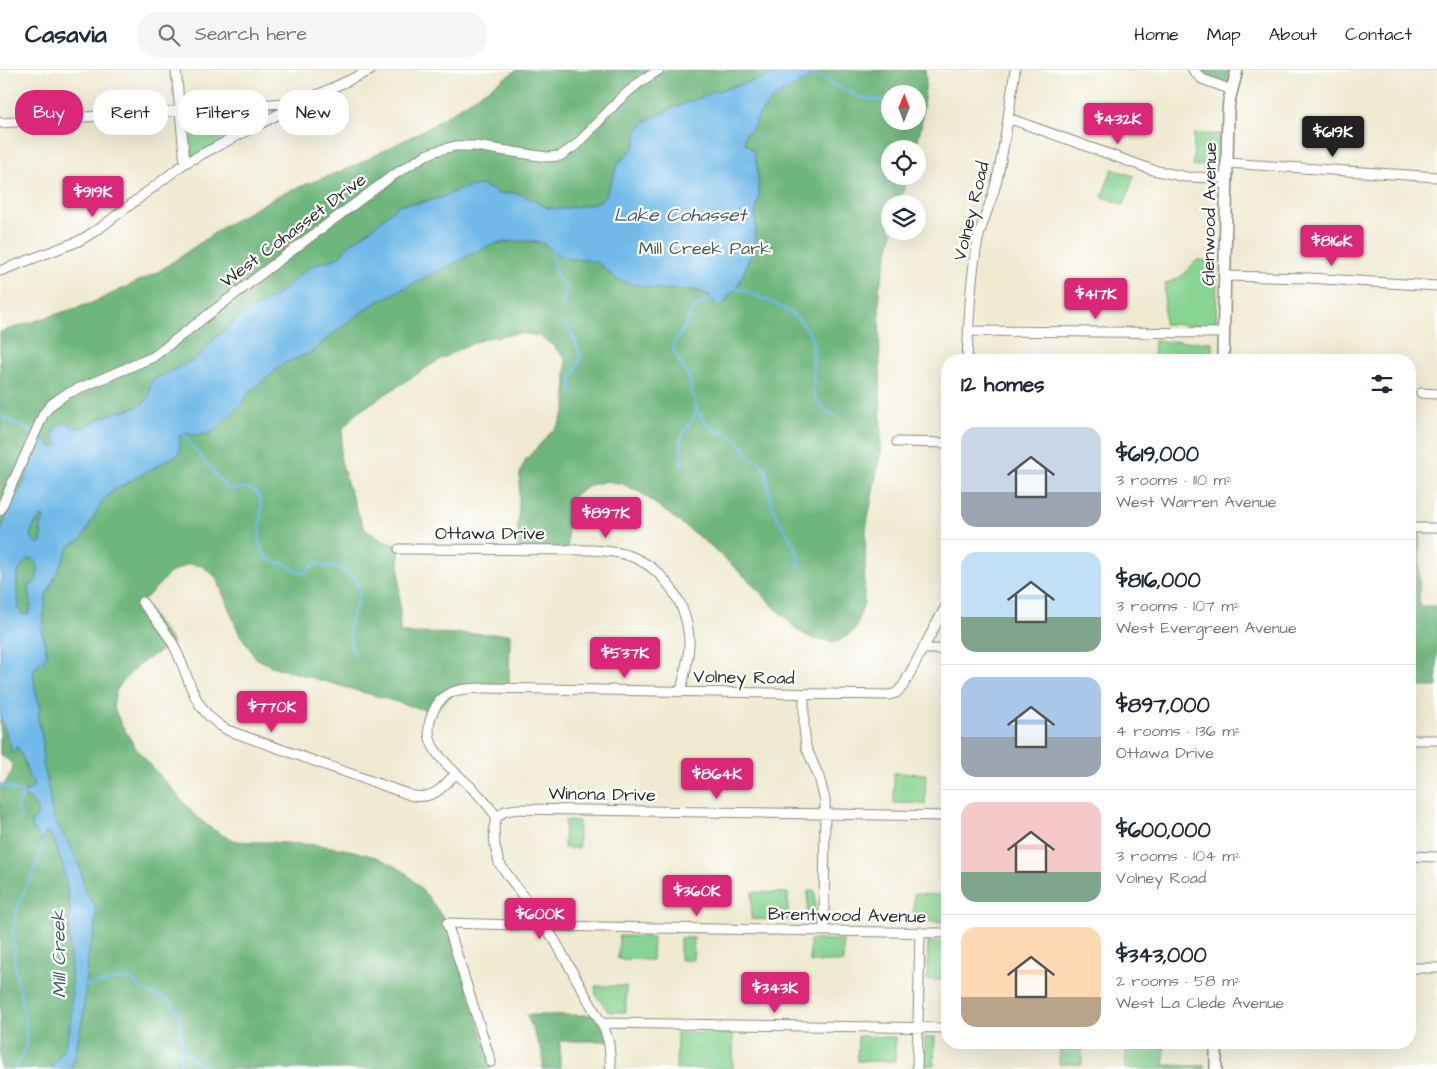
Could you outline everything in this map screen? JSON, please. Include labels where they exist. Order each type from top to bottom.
[{"type":"main road","name":"Glenwood Avenue","points":[[1223,354],[1228,113],[1237,70]]},
{"type":"main road","points":[[1216,1049],[1216,1069]]},
{"type":"street","points":[[176,70],[178,90]]},
{"type":"street","points":[[328,90],[371,70]]},
{"type":"street","name":"West Cohasset Drive","points":[[0,510],[37,429],[48,409],[59,399],[153,357],[355,202],[392,176],[420,158],[447,147],[475,146],[541,157],[560,156],[576,145],[622,97],[640,82],[659,70]]},
{"type":"street","name":"Volney Road","points":[[967,354],[972,284],[979,232],[995,190],[1015,70]]},
{"type":"street","points":[[1192,70],[1202,79],[1232,90]]},
{"type":"street","points":[[0,123],[178,110]]},
{"type":"street","points":[[0,271],[90,235],[185,163],[278,115]]},
{"type":"street","points":[[1008,118],[1153,170],[1186,177],[1227,178]]},
{"type":"street","points":[[182,135],[185,163]]},
{"type":"street","points":[[1227,163],[1437,177]]},
{"type":"street","points":[[1226,276],[1308,278],[1437,286]]},
{"type":"street","points":[[969,331],[1223,333]]},
{"type":"street","points":[[1421,393],[1437,394]]},
{"type":"street","points":[[897,442],[941,443]]},
{"type":"street","points":[[1416,528],[1437,528]]},
{"type":"street","name":"Ottawa Drive","points":[[399,549],[592,550],[612,551],[638,559],[660,575],[670,587],[682,608],[689,641],[681,692]]},
{"type":"street","points":[[142,602],[172,643],[199,705],[209,717],[227,730],[413,796],[435,793],[442,789],[456,773]]},
{"type":"street","name":"Volney Road","points":[[497,817],[476,792],[438,755],[430,742],[428,727],[436,704],[443,697],[458,689],[881,695],[896,693],[904,686],[941,615]]},
{"type":"street","points":[[923,649],[941,649]]},
{"type":"street","points":[[804,694],[805,740],[824,792],[824,931]]},
{"type":"street","points":[[1416,740],[1437,740]]},
{"type":"street","name":"Winona Drive","points":[[497,817],[505,811],[518,809],[941,816]]},
{"type":"street","points":[[497,817],[494,827],[495,846],[499,863],[546,926],[602,1023],[610,1044],[611,1069]]},
{"type":"street","points":[[1416,856],[1437,857]]},
{"type":"street","name":"Brentwood Avenue","points":[[491,1062],[447,923],[941,933]]},
{"type":"street","points":[[917,1069],[920,932]]},
{"type":"street","points":[[1416,968],[1437,968]]},
{"type":"street","points":[[602,1023],[941,1028]]},
{"type":"green space","points":[[517,70],[776,70],[764,78],[712,92],[645,122],[636,139],[635,146],[618,164],[606,195],[600,201],[588,205],[560,209],[548,208],[525,196],[512,192],[499,194],[487,187],[419,203],[399,205],[370,230],[350,244],[340,256],[307,269],[280,293],[239,318],[212,341],[196,359],[155,379],[150,387],[151,393],[149,398],[139,406],[100,418],[84,427],[75,428],[59,425],[54,434],[57,446],[52,447],[47,442],[38,442],[25,480],[8,511],[0,533],[0,332],[92,303],[158,272],[226,225],[279,195],[354,166],[428,128]]},
{"type":"green space","name":"Mill Creek Park","points":[[816,70],[925,70],[925,85],[881,85],[881,130],[920,130],[918,140],[881,140],[881,185],[905,185],[902,195],[881,195],[881,240],[891,240],[879,290],[881,450],[866,529],[864,603],[855,630],[837,642],[813,639],[797,630],[745,577],[710,545],[641,493],[623,484],[607,481],[587,486],[574,495],[567,513],[568,550],[517,550],[520,473],[526,459],[559,424],[566,408],[566,360],[554,346],[539,336],[520,333],[486,338],[459,349],[356,414],[343,428],[340,457],[348,486],[365,530],[386,542],[399,546],[400,633],[510,634],[509,688],[458,689],[432,712],[271,666],[256,658],[239,633],[216,577],[202,566],[188,564],[170,573],[142,602],[173,643],[141,663],[123,681],[116,691],[113,706],[121,724],[137,750],[195,815],[212,829],[231,840],[318,845],[349,850],[379,858],[404,871],[426,894],[447,923],[491,1062],[491,1069],[70,1069],[83,1017],[87,965],[90,945],[94,935],[95,905],[85,892],[79,864],[52,813],[43,763],[43,743],[38,719],[40,705],[33,675],[36,666],[46,658],[47,651],[42,631],[46,596],[70,545],[83,537],[103,500],[113,491],[167,460],[180,448],[179,439],[182,433],[209,434],[241,405],[250,391],[278,368],[287,362],[310,353],[337,330],[377,302],[489,245],[509,242],[544,243],[557,255],[596,262],[609,274],[631,283],[666,290],[694,290],[707,294],[720,307],[739,283],[753,250],[756,230],[755,216],[759,195],[757,166],[751,148],[745,143],[745,134],[752,130],[759,115],[777,96],[807,80]]},
{"type":"green space","points":[[1193,70],[1237,70],[1232,90]]},
{"type":"green space","points":[[278,103],[278,115],[268,120],[268,104]]},
{"type":"green space","points":[[1194,134],[1219,134],[1218,160],[1193,167]]},
{"type":"green space","points":[[182,135],[239,135],[185,163]]},
{"type":"green space","points":[[1112,169],[1134,176],[1124,205],[1102,197]]},
{"type":"green space","points":[[1197,260],[1217,261],[1216,326],[1164,324],[1165,284],[1182,276]]},
{"type":"green space","points":[[1154,341],[1212,342],[1212,354],[1153,354]]},
{"type":"green space","points":[[41,516],[44,516],[41,527],[41,539],[38,544],[31,537],[31,533]]},
{"type":"green space","points":[[1416,528],[1420,528],[1419,606],[1437,606],[1437,687],[1416,687]]},
{"type":"green space","points":[[28,559],[36,561],[38,572],[35,583],[31,584],[32,600],[30,611],[28,614],[23,615],[19,608],[17,582],[19,572]]},
{"type":"green space","points":[[0,716],[11,745],[18,748],[29,777],[34,783],[32,788],[24,792],[23,796],[36,806],[37,814],[34,831],[39,836],[41,843],[45,832],[51,834],[61,860],[69,900],[72,986],[71,1021],[64,1047],[59,1057],[49,1069],[0,1069],[0,784],[4,785],[13,768],[10,762],[0,755]]},
{"type":"green space","points":[[894,773],[926,774],[925,804],[894,803]]},
{"type":"green space","points":[[565,821],[579,821],[579,848],[564,848]]},
{"type":"green space","points":[[808,891],[815,891],[815,920],[807,920]]},
{"type":"green space","points":[[752,892],[788,893],[788,920],[751,919]]},
{"type":"green space","points":[[914,894],[941,895],[941,922],[913,921]]},
{"type":"green space","points":[[619,936],[653,937],[652,960],[618,959]]},
{"type":"green space","points":[[680,938],[694,938],[693,960],[680,960]]},
{"type":"green space","points":[[810,940],[843,940],[843,962],[810,962]]},
{"type":"green space","points":[[928,942],[941,942],[941,980],[927,980]]},
{"type":"green space","points":[[595,986],[626,986],[626,1012],[609,1012],[596,995]]},
{"type":"green space","points":[[527,1015],[597,1015],[609,1041],[560,1041],[560,1069],[543,1069],[543,1055]]},
{"type":"green space","points":[[677,1033],[733,1034],[733,1069],[676,1069]]},
{"type":"green space","points":[[858,1036],[895,1037],[895,1061],[857,1061]]},
{"type":"green space","points":[[925,1037],[935,1037],[934,1065],[925,1065]]},
{"type":"green space","points":[[1060,1049],[1083,1049],[1082,1064],[1059,1064]]},
{"type":"green space","points":[[1126,1049],[1165,1049],[1164,1065],[1204,1066],[1204,1069],[1125,1069]]},
{"type":"water","name":"Lake Cohasset","points":[[776,70],[816,70],[807,80],[777,96],[768,104],[759,115],[752,130],[745,134],[745,143],[754,152],[757,166],[759,195],[755,216],[756,230],[753,250],[739,283],[722,306],[718,307],[709,295],[703,292],[655,289],[618,280],[599,264],[563,257],[539,242],[514,241],[490,245],[377,302],[337,330],[310,353],[287,362],[278,368],[250,391],[241,405],[214,431],[201,435],[182,434],[180,436],[180,451],[178,454],[113,491],[103,500],[83,537],[70,545],[46,596],[42,631],[47,654],[46,658],[36,666],[33,675],[40,705],[38,719],[43,743],[43,763],[52,813],[79,864],[85,892],[95,905],[96,914],[94,935],[90,945],[87,965],[83,1017],[74,1059],[70,1069],[49,1069],[59,1057],[64,1047],[71,1021],[72,986],[69,900],[61,860],[51,834],[45,832],[42,843],[32,828],[31,821],[36,818],[37,810],[34,804],[22,794],[32,788],[34,783],[29,778],[24,760],[18,748],[16,747],[13,753],[0,716],[0,533],[8,511],[25,480],[38,442],[40,440],[45,441],[52,447],[57,446],[53,437],[56,429],[61,424],[67,423],[75,428],[80,428],[142,404],[149,397],[151,382],[196,359],[212,341],[239,318],[280,293],[307,269],[340,256],[350,244],[370,230],[399,205],[421,203],[443,197],[463,188],[482,185],[499,194],[518,193],[548,208],[560,209],[588,205],[600,201],[606,195],[618,164],[635,146],[637,131],[645,122],[713,91],[764,78]],"holes":[[[41,516],[44,517],[40,530],[42,533],[41,542],[38,544],[31,533]],[[28,559],[36,561],[38,569],[36,581],[29,586],[30,610],[28,614],[23,615],[19,609],[17,581],[19,571]]]},
{"type":"waterway","points":[[814,73],[856,95],[881,100]]},
{"type":"waterway","points":[[553,252],[557,277],[566,288],[562,308]]},
{"type":"waterway","points":[[737,288],[786,310],[802,323],[808,331],[813,348],[813,386],[815,395],[818,402],[836,416]]},
{"type":"waterway","points":[[712,298],[701,303],[692,311],[683,330],[675,340],[673,350],[688,376],[696,408],[703,420],[714,430],[737,439],[748,456],[761,463],[766,470],[773,508],[797,554],[799,569]]},
{"type":"waterway","points":[[566,323],[580,353],[578,366],[571,382],[573,392]]},
{"type":"waterway","points":[[682,466],[681,441],[685,430],[694,417],[696,409]]},
{"type":"waterway","points":[[0,416],[27,429],[33,435]]},
{"type":"waterway","points":[[182,433],[227,489],[250,489],[259,496],[261,504],[260,544],[264,553],[271,560],[286,564],[301,573],[317,564],[324,567],[337,567],[346,572],[356,582],[360,592],[350,626],[351,642],[356,657]]},
{"type":"waterway","points":[[0,784],[22,793]]},
{"type":"waterway","points":[[21,821],[18,808],[19,801],[23,795]]},
{"type":"waterway","points":[[14,1069],[22,1058],[27,1031],[15,968],[13,942],[15,917],[21,898],[34,873],[42,843]]},
{"type":"waterway","points":[[110,981],[130,980],[145,992],[164,998],[172,1003],[178,1012],[181,1037],[185,1049],[198,1064],[211,1069]]},
{"type":"waterway","points":[[84,986],[107,982]]},
{"type":"waterway","points":[[177,1069],[182,1044]]},
{"type":"water label","name":"Mill Creek","points":[[58,954]]}]
